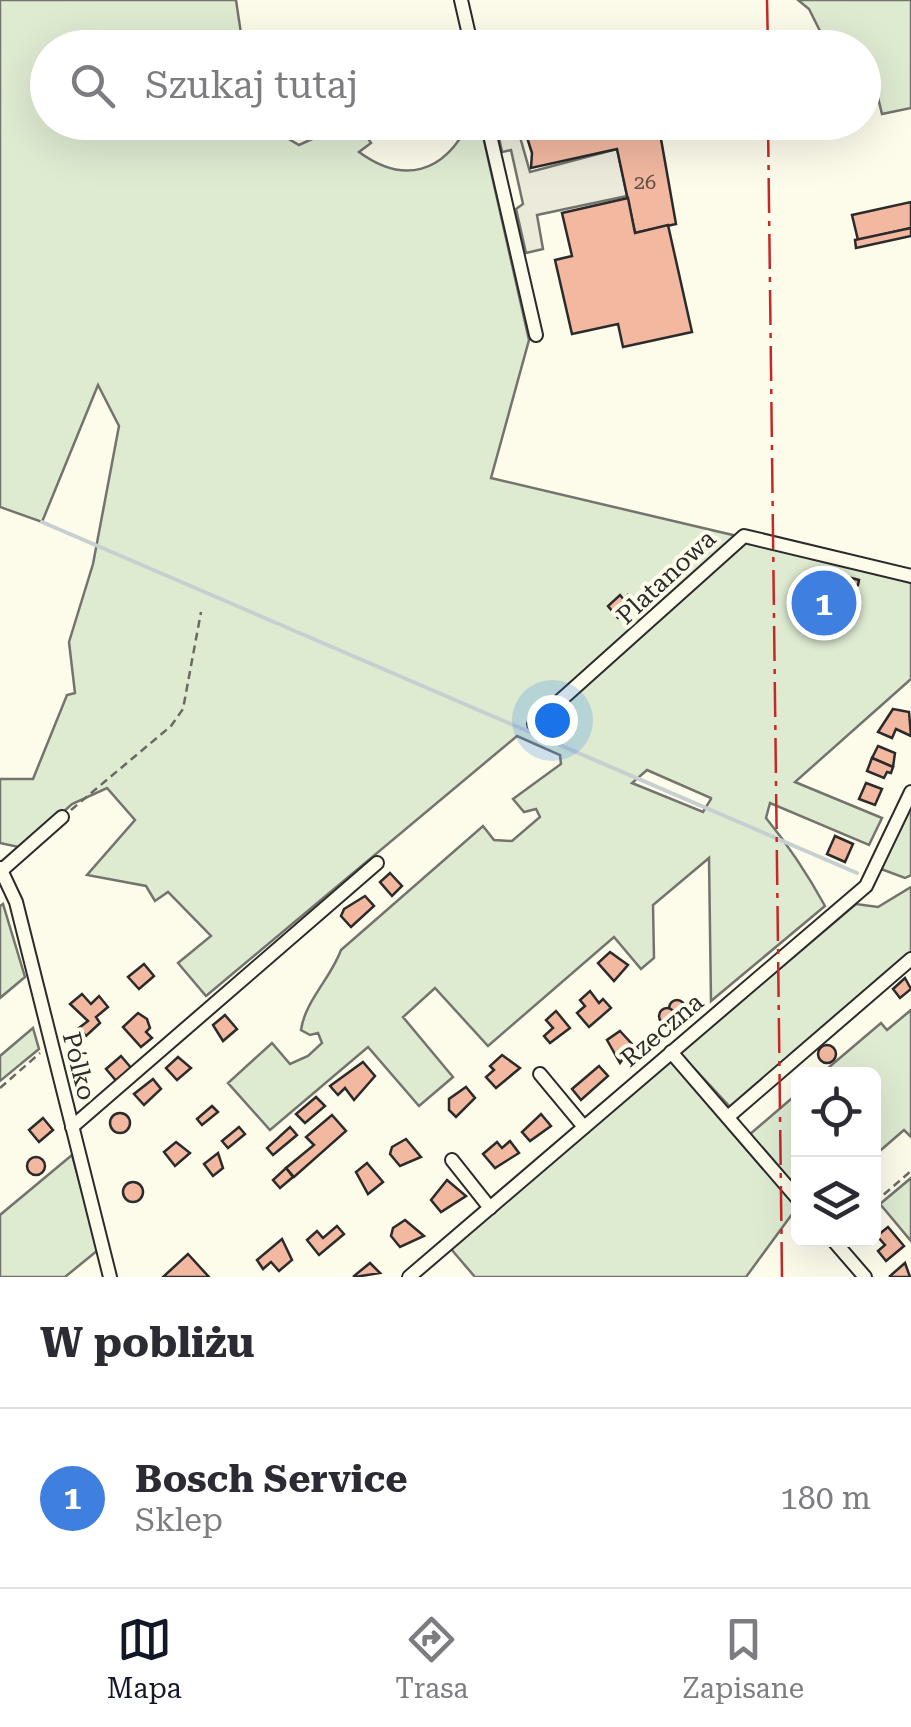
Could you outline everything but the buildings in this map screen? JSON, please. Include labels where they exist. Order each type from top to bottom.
[{"type":"street","points":[[461,0],[468,30]]},
{"type":"street","points":[[492,140],[536,335]]},
{"type":"street","name":"Platanowa","points":[[534,724],[744,536],[911,576]]},
{"type":"street","name":"Rzeczna","points":[[409,1277],[866,886],[911,792]]},
{"type":"street","points":[[1,869],[62,818]]},
{"type":"street","points":[[72,1127],[376,863]]},
{"type":"street","name":"Pólko","points":[[1,869],[16,902],[110,1277]]},
{"type":"street","points":[[729,1116],[911,959]]},
{"type":"street","points":[[671,1052],[791,1191]]},
{"type":"street","points":[[540,1074],[584,1126]]},
{"type":"street","points":[[452,1160],[490,1208]]},
{"type":"street","points":[[839,1247],[865,1277]]},
{"type":"path","points":[[62,818],[171,726],[183,710],[201,612]]},
{"type":"path","points":[[0,1088],[50,1044]]},
{"type":"path","points":[[881,1197],[911,1171]]},
{"type":"green space","points":[[0,0],[236,0],[240,30],[30,30],[30,140],[291,140],[299,145],[310,140],[369,140],[371,143],[359,152],[376,162],[407,171],[435,163],[459,140],[484,140],[529,340],[491,478],[911,577],[911,679],[795,782],[882,818],[869,845],[770,803],[766,818],[825,906],[711,1001],[709,858],[653,905],[654,958],[641,969],[614,937],[488,1046],[435,988],[403,1017],[453,1077],[419,1106],[368,1047],[270,1130],[228,1083],[272,1043],[290,1064],[308,1056],[322,1043],[318,1033],[310,1035],[301,1030],[303,1019],[341,950],[483,826],[494,840],[512,841],[540,817],[536,809],[524,812],[513,799],[561,764],[560,755],[517,736],[206,996],[178,963],[211,936],[168,892],[155,901],[146,886],[87,875],[135,820],[107,788],[72,804],[23,848],[0,843],[0,779],[33,779],[67,695],[75,693],[69,642],[93,564],[119,426],[98,385],[42,522],[0,507]],"holes":[[[647,770],[711,798],[703,812],[632,783]]]},
{"type":"green space","points":[[798,0],[911,0],[911,108],[882,114],[881,30],[820,30],[809,9]]},
{"type":"green space","points":[[911,808],[911,875],[905,878],[881,869]]},
{"type":"green space","points":[[911,887],[911,954],[732,1109],[680,1053],[856,904],[878,907]]},
{"type":"green space","points":[[3,904],[25,977],[0,998],[0,906]]},
{"type":"green space","points":[[911,1010],[911,1137],[904,1130],[881,1150],[881,1067],[829,1067],[881,1023],[887,1030]]},
{"type":"green space","points":[[33,1028],[39,1049],[0,1081],[0,1056]]},
{"type":"green space","points":[[673,1059],[791,1198],[791,1216],[746,1277],[475,1277],[451,1249]]},
{"type":"green space","points":[[791,1099],[791,1186],[749,1135]]},
{"type":"green space","points":[[72,1155],[98,1250],[65,1277],[0,1277],[0,1215]]},
{"type":"green space","points":[[911,1178],[911,1241],[881,1205]]},
{"type":"shaded area","points":[[500,140],[521,140],[530,172],[617,149],[627,196],[537,215],[543,249],[526,253],[516,209],[523,204],[511,150],[502,152]]},
{"type":"waterway","points":[[42,522],[857,873]]},
{"type":"power","points":[[767,0],[768,30]]},
{"type":"power","points":[[768,140],[782,1277]]},
{"type":"place","name":"Bosch Service","points":[[824,603]]}]
